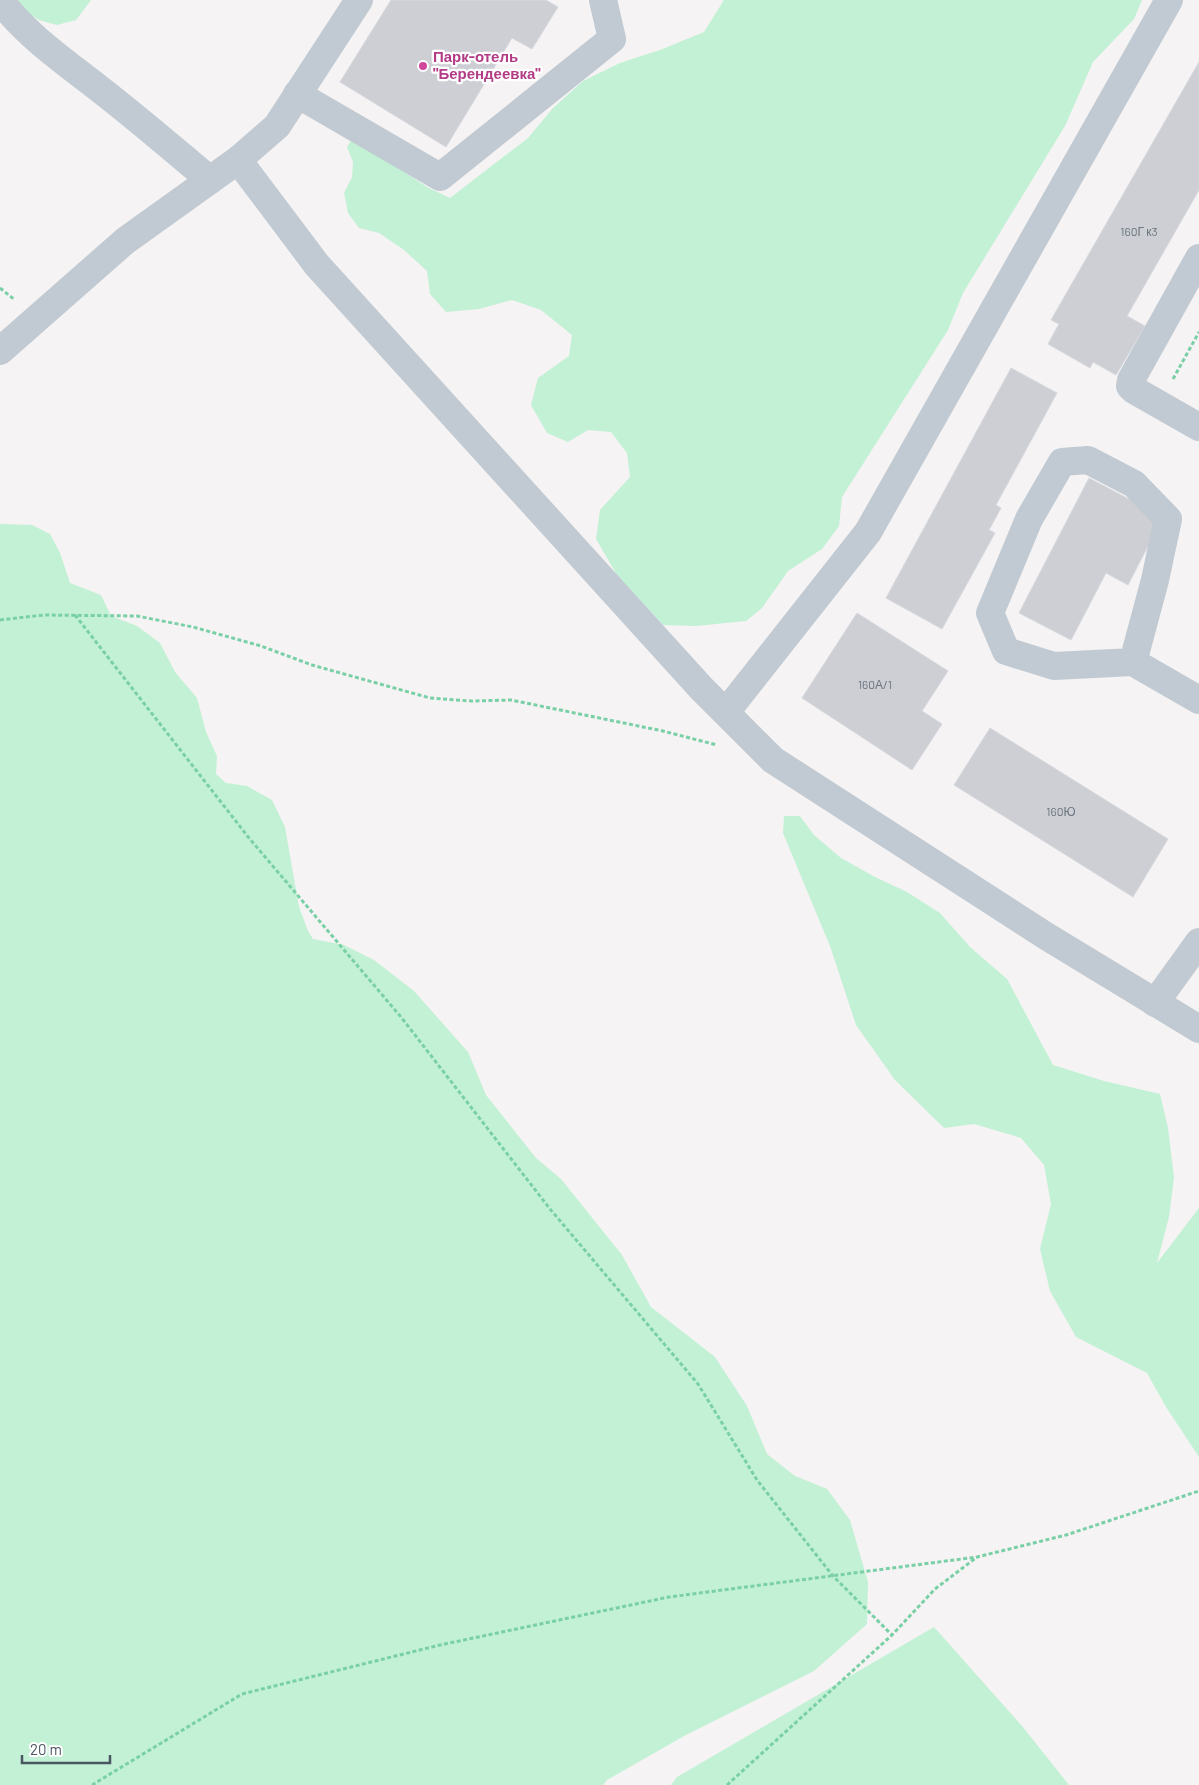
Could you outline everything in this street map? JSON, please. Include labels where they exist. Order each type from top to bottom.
[{"type":"street","points":[[0,0],[9,12],[54,54],[210,180]]},
{"type":"street","points":[[0,351],[125,241],[238,160],[277,126],[359,0]]},
{"type":"street","points":[[298,94],[440,177],[612,39],[603,0]]},
{"type":"street","points":[[726,712],[868,532],[1169,0]]},
{"type":"street","points":[[238,160],[317,265],[726,712],[773,760],[1046,936],[1199,1029]]},
{"type":"street","points":[[1199,258],[1130,380],[1130,386],[1134,390],[1199,427]]},
{"type":"street","points":[[1133,662],[1155,580],[1168,519],[1134,484],[1088,460],[1062,462],[1029,519],[990,614],[1006,651],[1054,666],[1133,662],[1199,700]]},
{"type":"street","points":[[1155,1002],[1199,942]]},
{"type":"path","points":[[1159,405],[1199,332]]},
{"type":"path","points":[[0,620],[44,614],[137,616],[193,627],[261,646],[312,665],[430,698],[471,701],[511,700],[663,731],[718,746]]},
{"type":"path","points":[[75,615],[249,838],[401,1017],[550,1209],[698,1384],[757,1480],[834,1576],[892,1635]]},
{"type":"path","points":[[92,1785],[242,1694],[440,1645],[670,1597],[977,1557],[1066,1535],[1199,1491]]},
{"type":"path","points":[[727,1785],[892,1635],[935,1589],[977,1557]]},
{"type":"green space","points":[[12,0],[91,0],[76,20],[57,25],[39,20],[13,3]]},
{"type":"green space","points":[[724,0],[1142,0],[1134,19],[1093,62],[1065,126],[963,293],[948,330],[842,497],[839,526],[822,549],[788,571],[762,608],[746,621],[696,626],[663,625],[617,575],[596,539],[600,510],[630,477],[627,453],[611,432],[588,430],[568,442],[547,433],[531,405],[538,378],[569,356],[572,335],[541,310],[512,300],[479,309],[446,312],[430,294],[427,271],[404,250],[379,233],[359,228],[348,213],[344,193],[352,177],[353,162],[347,147],[353,138],[427,187],[450,198],[528,138],[553,108],[583,81],[620,63],[660,50],[704,32]]},
{"type":"green space","points":[[0,524],[32,525],[50,534],[60,553],[70,583],[101,595],[111,616],[137,626],[160,643],[175,672],[197,698],[206,732],[217,756],[216,774],[226,783],[247,786],[272,800],[285,827],[299,907],[313,939],[344,945],[374,960],[414,991],[468,1052],[486,1095],[536,1158],[561,1179],[622,1255],[651,1307],[715,1357],[747,1406],[767,1454],[795,1476],[827,1489],[850,1520],[868,1582],[867,1624],[814,1671],[684,1736],[607,1780],[603,1785],[0,1785]]},
{"type":"green space","points":[[784,816],[800,816],[814,835],[841,858],[907,892],[940,913],[970,947],[1007,979],[1053,1065],[1104,1081],[1160,1094],[1168,1128],[1174,1178],[1169,1217],[1157,1263],[1199,1208],[1199,1457],[1166,1407],[1147,1373],[1076,1337],[1050,1291],[1040,1249],[1051,1204],[1044,1165],[1021,1138],[974,1124],[944,1128],[895,1080],[856,1025],[830,946],[783,833]]},
{"type":"green space","points":[[934,1627],[1022,1726],[1069,1785],[671,1785],[677,1777]]},
{"type":"building","name":"Парк-отель \"Берендеевка\"","points":[[391,0],[546,0],[558,7],[532,49],[512,38],[446,147],[340,82]]},
{"type":"building","points":[[1199,62],[1199,190],[1127,316],[1145,326],[1116,375],[1093,362],[1090,368],[1048,344],[1059,324],[1051,320]]},
{"type":"building","points":[[1011,368],[1057,393],[996,505],[1001,508],[989,530],[995,533],[942,629],[886,598]]},
{"type":"building","points":[[1089,478],[1163,517],[1128,585],[1106,573],[1071,640],[1019,613]]},
{"type":"building","points":[[857,613],[948,671],[922,711],[942,724],[912,770],[802,698]]},
{"type":"building","points":[[990,728],[1168,839],[1133,897],[954,785]]},
{"type":"place","name":"Парк-отель \"Берендеевка\"","points":[[423,66]]}]
